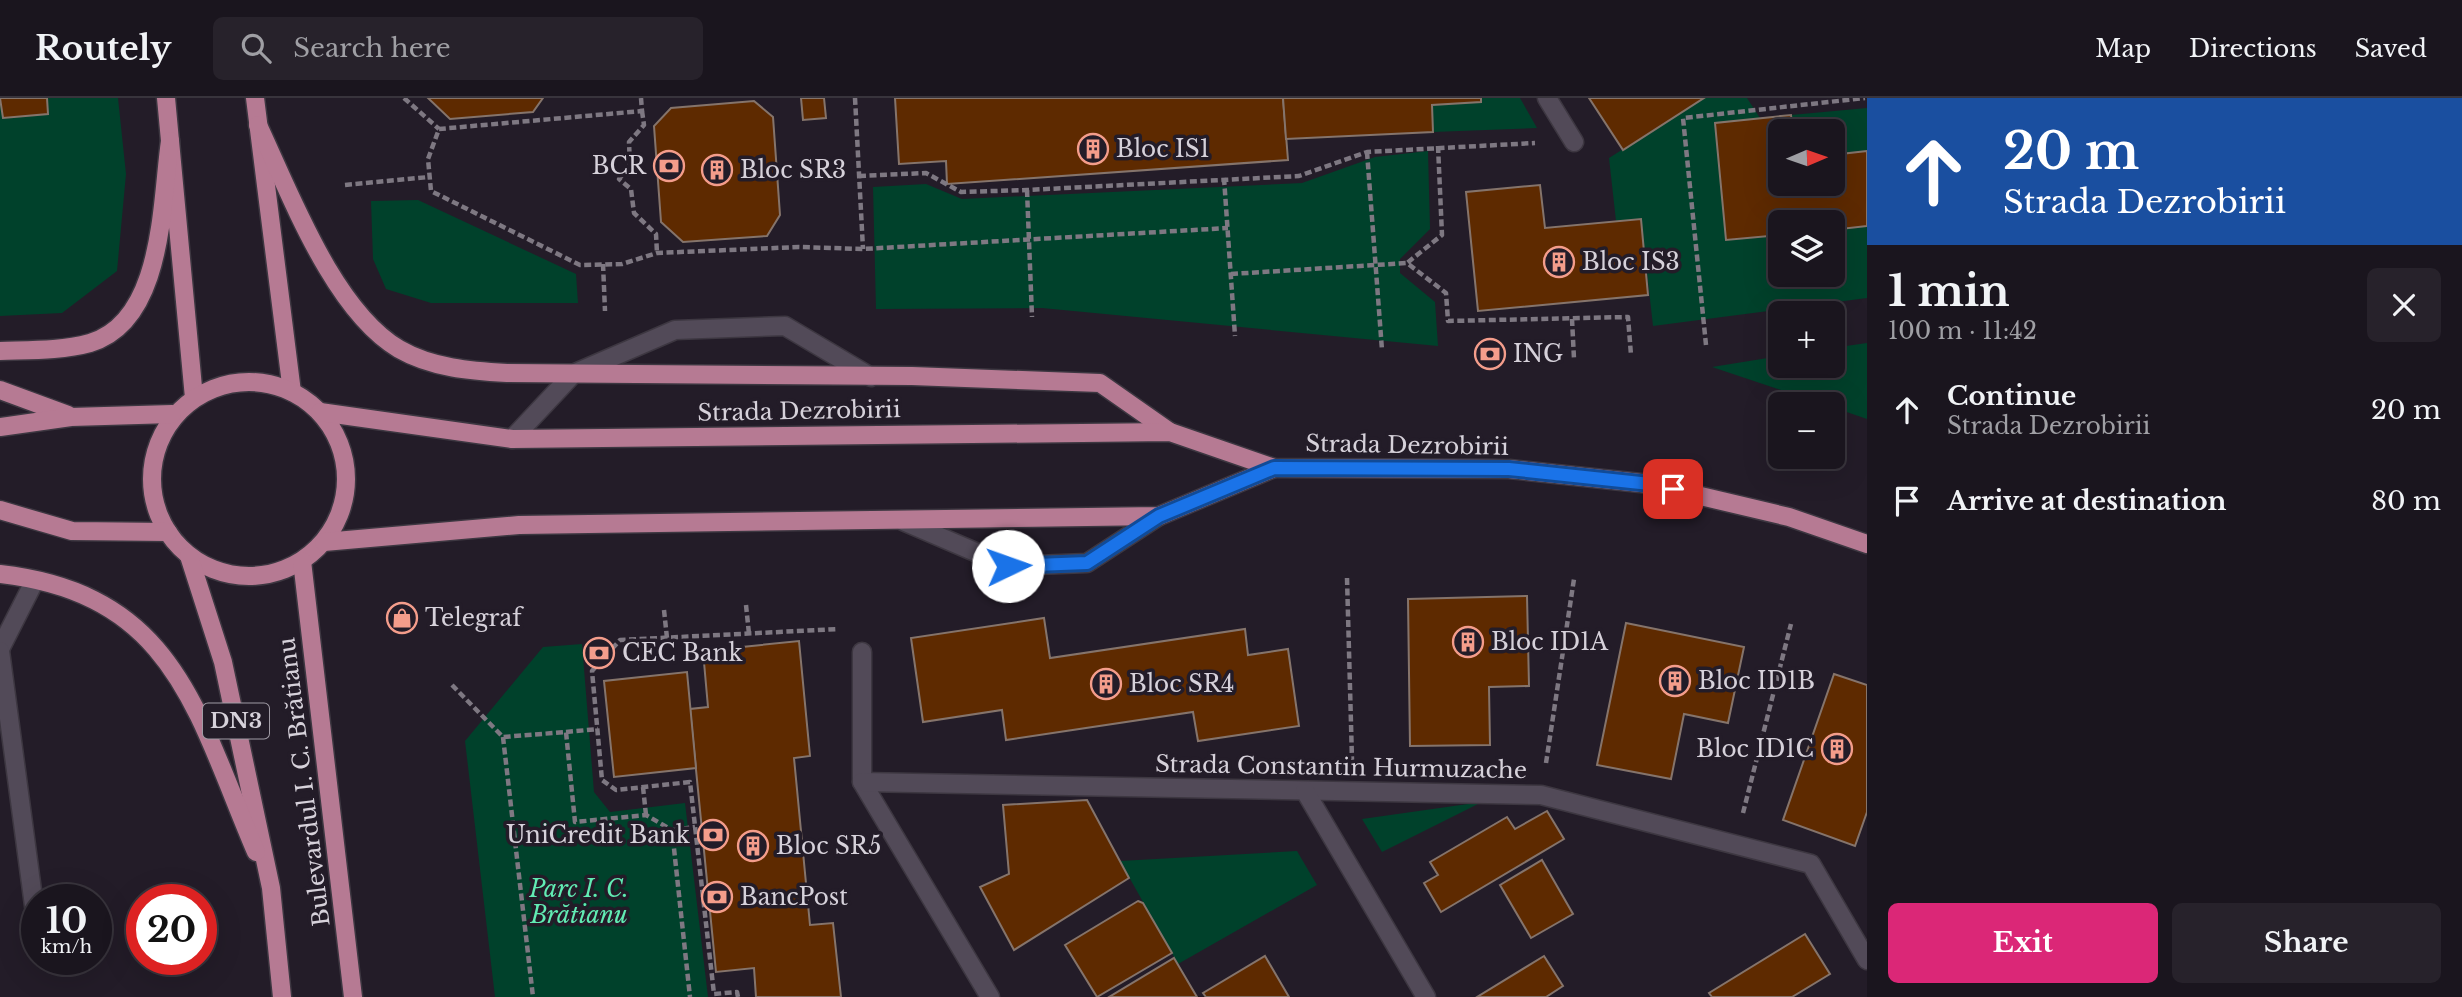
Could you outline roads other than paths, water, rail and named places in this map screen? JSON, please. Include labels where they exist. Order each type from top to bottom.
[{"type":"main road","points":[[166,98],[194,398]]},
{"type":"main road","points":[[255,98],[292,392]]},
{"type":"main road","points":[[258,125],[321,258],[351,302],[398,349],[431,362],[463,370],[573,374],[1100,383],[1170,432]]},
{"type":"main road","points":[[0,351],[68,348],[93,342],[127,319],[142,299],[151,275],[170,141]]},
{"type":"main road","name":"DN3","points":[[236,383],[263,383],[292,392],[320,412],[339,442],[346,477],[341,511],[324,542],[302,561],[275,573],[245,577],[216,570],[189,556],[168,532],[155,504],[152,474],[157,443],[172,414],[210,389],[236,383]]},
{"type":"main road","points":[[0,390],[71,416]]},
{"type":"main road","name":"Strada Dezrobirii","points":[[320,412],[512,439],[1170,432],[1274,468],[1509,469],[1650,484],[1789,517],[1867,544]]},
{"type":"main road","points":[[0,427],[71,416],[172,414]]},
{"type":"main road","name":"Strada Dezrobirii","points":[[324,542],[519,525],[1159,516],[1274,468]]},
{"type":"main road","points":[[0,510],[72,531],[168,532]]},
{"type":"main road","name":"Bulevardul I. C. Brătianu","points":[[189,556],[223,662],[271,888],[282,997]]},
{"type":"main road","name":"Bulevardul I. C. Brătianu","points":[[302,561],[353,997]]},
{"type":"main road","points":[[0,574],[35,580],[83,594],[112,608],[137,626],[161,652],[191,701],[271,888]]},
{"type":"street","points":[[1547,98],[1574,142]]},
{"type":"street","points":[[512,439],[573,374],[675,330],[785,326],[871,377]]},
{"type":"street","points":[[903,521],[1008,566],[1087,563],[1159,516]]},
{"type":"street","points":[[31,884],[0,650],[35,580]]},
{"type":"street","points":[[862,652],[862,782],[989,997]]},
{"type":"street","name":"Strada Constantin Hurmuzache","points":[[862,782],[1541,794],[1811,864],[1867,960]]},
{"type":"street","points":[[1305,791],[1426,997]]},
{"type":"place","name":"Bloc IS1","points":[[1093,149]]},
{"type":"place","name":"BCR","points":[[669,166]]},
{"type":"place","name":"Bloc SR3","points":[[717,170]]},
{"type":"place","name":"Bloc IS3","points":[[1559,262]]},
{"type":"place","name":"ING","points":[[1490,354]]},
{"type":"place","name":"Telegraf","points":[[402,618]]},
{"type":"place","name":"Bloc ID1A","points":[[1468,642]]},
{"type":"place","name":"CEC Bank","points":[[599,653]]},
{"type":"place","name":"Bloc ID1B","points":[[1675,681]]},
{"type":"place","name":"Bloc SR4","points":[[1106,684]]},
{"type":"place","name":"Bloc ID1C","points":[[1837,749]]},
{"type":"place","name":"UniCredit Bank","points":[[713,835]]},
{"type":"place","name":"Bloc SR5","points":[[753,846]]},
{"type":"place","name":"BancPost","points":[[717,897]]},
{"type":"park label","name":"Parc I. C. Brătianu","points":[[579,902]]}]
